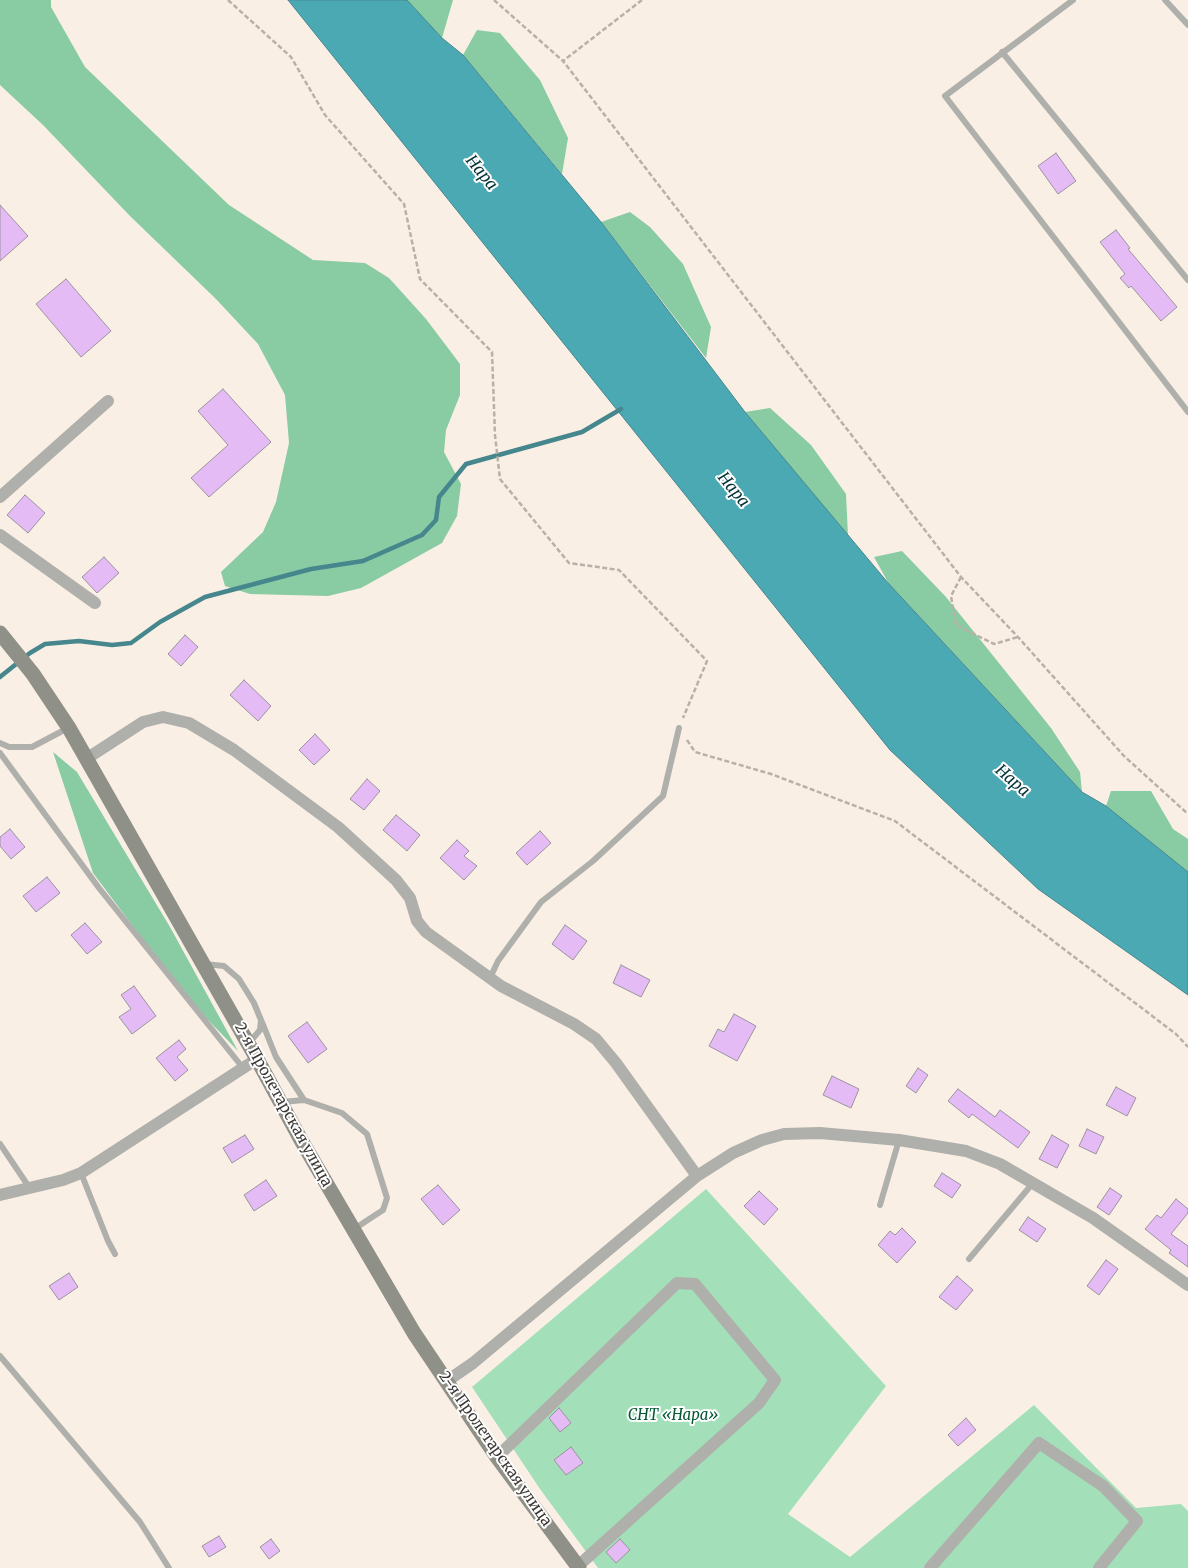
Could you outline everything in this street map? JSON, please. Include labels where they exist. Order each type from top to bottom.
[{"type":"main road","name":"2-я Пролетарская улица","points":[[0,633],[33,674],[69,728],[204,964],[280,1102],[414,1333],[497,1457],[579,1567]]},
{"type":"street","points":[[0,497],[108,401]]},
{"type":"street","points":[[0,535],[95,603]]},
{"type":"street","points":[[86,759],[143,722],[163,717],[189,723],[234,750],[338,827],[396,880],[410,898],[417,921],[426,932],[501,986],[574,1024],[596,1039],[616,1063],[696,1176]]},
{"type":"street","points":[[0,1194],[62,1180],[81,1173],[257,1059]]},
{"type":"street","points":[[447,1381],[473,1363],[696,1176],[733,1153],[762,1140],[784,1134],[820,1133],[899,1140],[966,1151],[1000,1164],[1093,1218],[1188,1285]]},
{"type":"street","points":[[497,1457],[677,1283],[695,1284],[775,1380],[759,1402],[579,1567]]},
{"type":"street","points":[[930,1568],[1038,1443],[1103,1486],[1137,1521],[1099,1568]]},
{"type":"lane","points":[[1073,0],[945,96],[1188,412]]},
{"type":"lane","points":[[1165,0],[1188,25]]},
{"type":"lane","points":[[1002,52],[1188,280]]},
{"type":"lane","points":[[0,743],[9,747],[32,747],[69,728]]},
{"type":"lane","points":[[490,978],[498,961],[540,902],[593,860],[663,796],[679,728]]},
{"type":"lane","points":[[0,753],[99,888],[243,1068]]},
{"type":"lane","points":[[204,964],[224,966],[239,979],[261,1020],[276,1057],[304,1100]]},
{"type":"lane","points":[[248,1043],[260,1030],[261,1020]]},
{"type":"lane","points":[[280,1102],[304,1100],[342,1113],[367,1134],[387,1198],[383,1210],[353,1229]]},
{"type":"lane","points":[[880,1205],[899,1140]]},
{"type":"lane","points":[[0,1144],[29,1187]]},
{"type":"lane","points":[[81,1173],[108,1241],[116,1254]]},
{"type":"lane","points":[[969,1259],[1033,1183]]},
{"type":"lane","points":[[0,1356],[140,1522],[169,1568]]},
{"type":"path","points":[[228,0],[291,57],[325,116],[404,204],[420,280],[492,352],[495,435],[500,480],[569,564],[619,570],[706,661],[679,728],[695,752],[771,774],[895,821],[1168,1028],[1188,1047]]},
{"type":"path","points":[[494,0],[563,61],[961,577],[1018,637],[1124,756],[1188,814]]},
{"type":"path","points":[[563,61],[642,0]]},
{"type":"path","points":[[961,577],[951,596],[956,625],[994,644],[1018,637]]},
{"type":"green space","points":[[0,0],[51,0],[51,7],[85,67],[229,205],[313,260],[365,263],[389,278],[426,319],[460,364],[460,395],[446,430],[444,452],[461,484],[457,516],[442,543],[361,588],[328,596],[250,594],[225,586],[221,572],[263,532],[276,502],[289,443],[285,395],[258,344],[216,299],[130,216],[43,125],[0,85]]},
{"type":"green space","points":[[407,0],[453,0],[442,38]]},
{"type":"green space","points":[[477,30],[500,33],[540,80],[568,138],[562,174],[463,55]]},
{"type":"green space","points":[[630,212],[650,227],[683,264],[711,327],[706,358],[601,222]]},
{"type":"green space","points":[[770,408],[811,445],[846,494],[848,536],[745,412]]},
{"type":"green space","points":[[902,551],[946,597],[1051,728],[1080,772],[1082,792],[889,584],[874,557]]},
{"type":"green space","points":[[53,752],[77,772],[170,927],[238,1051],[187,998],[93,873]]},
{"type":"green space","points":[[1111,791],[1151,791],[1173,829],[1188,839],[1188,872],[1106,806]]},
{"type":"green space","name":"СНТ «Нара»","points":[[706,1189],[886,1386],[788,1514],[850,1557],[1034,1405],[1136,1508],[1181,1504],[1188,1511],[1188,1568],[598,1568],[540,1489],[472,1387]]},
{"type":"water","name":"Нара","points":[[288,0],[407,0],[442,38],[463,55],[601,222],[745,412],[889,584],[1082,792],[1106,806],[1188,872],[1188,995],[1038,889],[890,750]]},
{"type":"building","points":[[1056,153],[1076,181],[1058,194],[1038,166]]},
{"type":"building","points":[[0,205],[28,236],[0,261]]},
{"type":"building","points":[[1116,230],[1130,248],[1128,249],[1177,307],[1161,321],[1131,286],[1129,288],[1120,278],[1125,274],[1100,242]]},
{"type":"building","points":[[66,279],[111,331],[81,357],[36,304]]},
{"type":"building","points":[[223,389],[271,442],[209,497],[191,478],[228,445],[198,411]]},
{"type":"building","points":[[25,495],[45,513],[28,533],[7,515]]},
{"type":"building","points":[[104,557],[119,573],[97,593],[82,577]]},
{"type":"building","points":[[185,635],[198,647],[181,666],[168,654]]},
{"type":"building","points":[[244,680],[271,706],[258,721],[230,695]]},
{"type":"building","points":[[315,734],[330,750],[314,765],[299,750]]},
{"type":"building","points":[[367,779],[380,791],[364,810],[350,799]]},
{"type":"building","points":[[396,815],[420,835],[407,851],[383,830]]},
{"type":"building","points":[[10,829],[25,847],[11,859],[0,846],[0,837]]},
{"type":"building","points":[[540,831],[551,843],[527,865],[516,853]]},
{"type":"building","points":[[457,840],[469,851],[464,856],[477,866],[464,880],[440,858]]},
{"type":"building","points":[[47,877],[60,893],[36,912],[23,896]]},
{"type":"building","points":[[85,923],[102,942],[87,954],[71,935]]},
{"type":"building","points":[[565,925],[587,941],[573,960],[552,944]]},
{"type":"building","points":[[621,965],[650,980],[641,997],[613,983]]},
{"type":"building","points":[[134,986],[156,1016],[132,1034],[119,1017],[131,1009],[121,995]]},
{"type":"building","points":[[734,1014],[756,1026],[737,1061],[709,1046],[718,1029],[724,1032]]},
{"type":"building","points":[[307,1022],[327,1049],[308,1063],[288,1036]]},
{"type":"building","points":[[179,1040],[186,1049],[177,1057],[188,1070],[175,1081],[156,1058]]},
{"type":"building","points":[[918,1068],[928,1075],[916,1093],[906,1086]]},
{"type":"building","points":[[832,1076],[859,1089],[851,1108],[823,1095]]},
{"type":"building","points":[[1116,1087],[1136,1098],[1127,1116],[1106,1105]]},
{"type":"building","points":[[958,1089],[995,1117],[1000,1110],[1030,1132],[1018,1148],[972,1114],[969,1118],[948,1101]]},
{"type":"building","points":[[1087,1129],[1104,1137],[1096,1154],[1079,1146]]},
{"type":"building","points":[[245,1135],[254,1149],[232,1163],[223,1148]]},
{"type":"building","points":[[1052,1135],[1069,1145],[1057,1168],[1039,1159]]},
{"type":"building","points":[[942,1173],[961,1185],[952,1198],[934,1186]]},
{"type":"building","points":[[266,1180],[277,1196],[254,1211],[244,1195]]},
{"type":"building","points":[[438,1185],[460,1210],[443,1225],[421,1199]]},
{"type":"building","points":[[1110,1188],[1122,1196],[1109,1215],[1097,1207]]},
{"type":"building","points":[[759,1191],[778,1209],[764,1225],[744,1206]]},
{"type":"building","points":[[1176,1199],[1188,1209],[1188,1213],[1171,1234],[1188,1246],[1188,1267],[1169,1253],[1171,1250],[1145,1229],[1157,1215],[1161,1218]]},
{"type":"building","points":[[1028,1217],[1046,1229],[1037,1242],[1019,1230]]},
{"type":"building","points":[[902,1228],[916,1242],[897,1263],[878,1245],[890,1231],[895,1235]]},
{"type":"building","points":[[1106,1260],[1118,1269],[1099,1295],[1087,1286]]},
{"type":"building","points":[[69,1273],[78,1287],[59,1300],[49,1286]]},
{"type":"building","points":[[957,1276],[973,1290],[956,1310],[939,1297]]},
{"type":"building","points":[[559,1408],[571,1423],[560,1432],[549,1418]]},
{"type":"building","points":[[966,1418],[976,1430],[958,1446],[948,1435]]},
{"type":"building","points":[[571,1447],[583,1463],[566,1475],[554,1460]]},
{"type":"building","points":[[219,1536],[226,1547],[209,1557],[202,1546]]},
{"type":"building","points":[[271,1539],[280,1551],[269,1559],[260,1547]]},
{"type":"building","points":[[620,1539],[630,1550],[616,1563],[606,1552]]},
{"type":"waterway","points":[[0,677],[30,653],[45,644],[79,641],[112,645],[131,643],[160,622],[205,597],[311,569],[363,561],[422,535],[436,520],[439,497],[466,464],[582,432],[621,409]]}]
